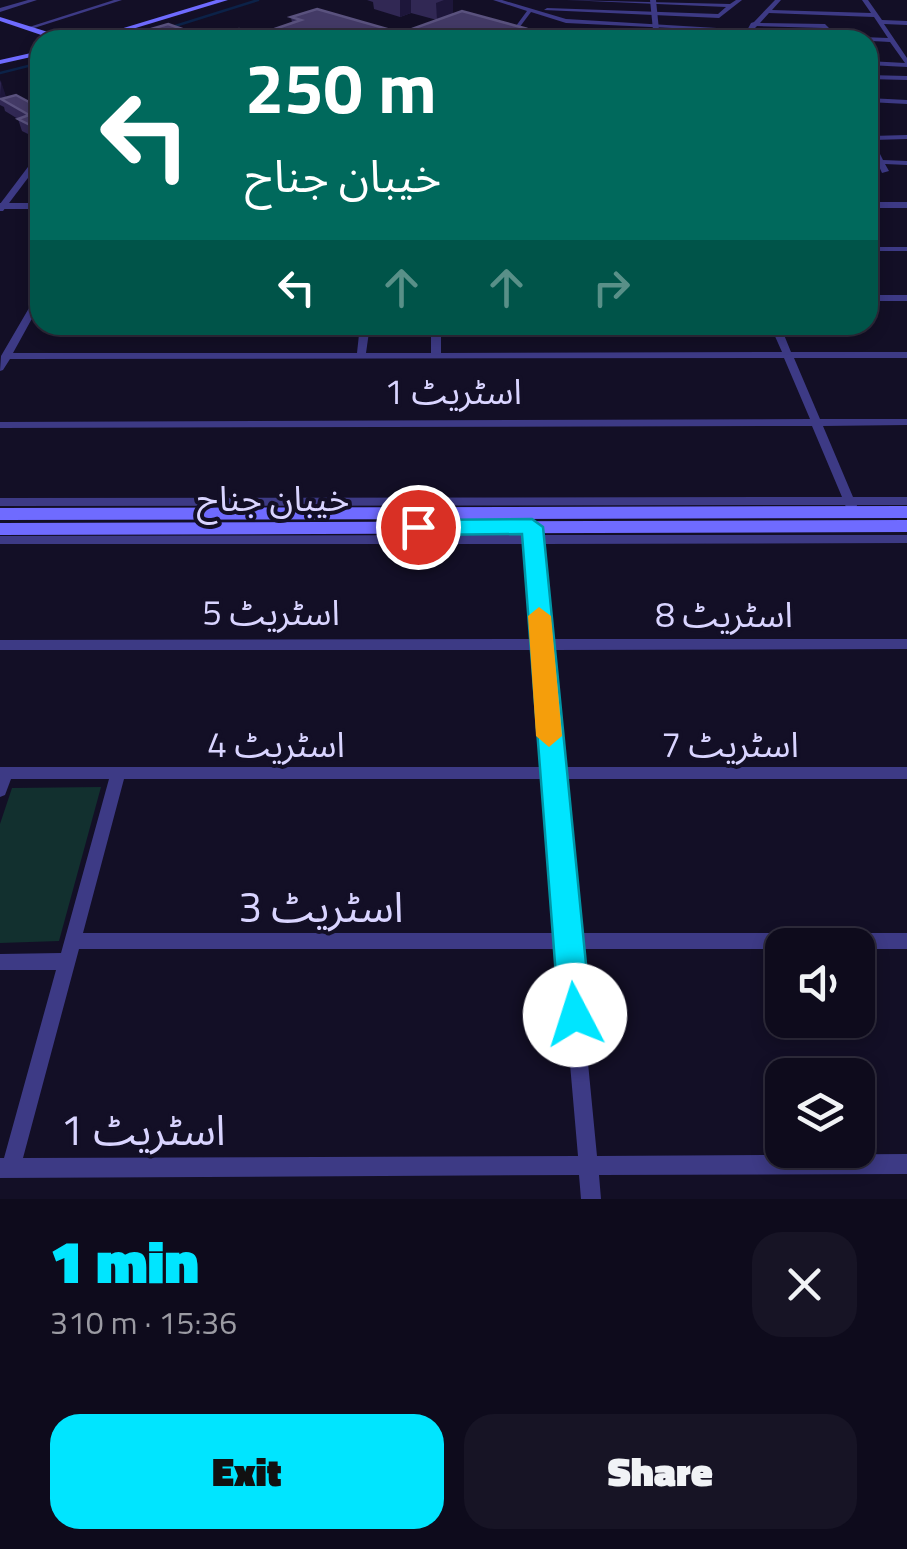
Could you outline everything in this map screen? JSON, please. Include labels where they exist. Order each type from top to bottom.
[{"type":"main road","points":[[123,30],[228,0]]},
{"type":"main road","points":[[130,30],[228,0]]},
{"type":"main road","points":[[0,21],[34,30]]},
{"type":"main road","points":[[0,21],[13,28],[6,35]]},
{"type":"main road","points":[[0,62],[30,55]]},
{"type":"main road","name":"خیبان جناح","points":[[0,514],[852,506],[907,512]]},
{"type":"main road","name":"خیبان جناح","points":[[0,528],[532,533],[907,526]]},
{"type":"street","points":[[0,10],[34,0]]},
{"type":"street","points":[[29,28],[119,0]]},
{"type":"street","points":[[492,11],[494,0],[529,12],[579,20],[714,28]]},
{"type":"street","points":[[538,0],[550,15],[548,30]]},
{"type":"street","points":[[569,0],[730,6]]},
{"type":"street","points":[[550,15],[719,16],[739,0]]},
{"type":"street","points":[[749,30],[778,0]]},
{"type":"street","points":[[865,0],[907,63]]},
{"type":"street","points":[[655,2],[658,30]]},
{"type":"street","points":[[766,11],[875,15]]},
{"type":"street","points":[[520,26],[529,12]]},
{"type":"street","points":[[576,30],[579,20]]},
{"type":"street","points":[[607,23],[607,30]]},
{"type":"street","points":[[752,24],[827,26],[830,30]]},
{"type":"street","points":[[883,26],[907,27]]},
{"type":"street","points":[[878,40],[892,40]]},
{"type":"street","points":[[878,63],[907,63]]},
{"type":"street","points":[[878,77],[907,78]]},
{"type":"street","points":[[878,101],[907,102]]},
{"type":"street","points":[[878,137],[907,137]]},
{"type":"street","points":[[878,157],[883,167],[907,163]]},
{"type":"street","points":[[1,207],[30,170]]},
{"type":"street","points":[[878,205],[907,205]]},
{"type":"street","points":[[1,207],[30,206]]},
{"type":"street","points":[[878,249],[907,249]]},
{"type":"street","points":[[878,298],[907,298]]},
{"type":"street","points":[[0,368],[30,315]]},
{"type":"street","points":[[361,356],[364,335]]},
{"type":"street","points":[[436,335],[436,356]]},
{"type":"street","points":[[779,335],[852,506]]},
{"type":"street","points":[[6,356],[907,355]]},
{"type":"street","name":"اسٹریٹ 1","points":[[0,425],[907,422]]},
{"type":"street","points":[[0,502],[852,506],[907,500]]},
{"type":"street","points":[[532,533],[591,1199]]},
{"type":"street","points":[[0,540],[532,533],[907,539]]},
{"type":"street","name":"اسٹریٹ 8","points":[[542,644],[907,644]]},
{"type":"street","name":"اسٹریٹ 5","points":[[0,645],[542,644]]},
{"type":"street","points":[[0,790],[3,773]]},
{"type":"street","name":"اسٹریٹ 4","points":[[3,773],[552,774]]},
{"type":"street","name":"اسٹریٹ 7","points":[[552,774],[907,773]]},
{"type":"street","points":[[5,1168],[68,961],[118,774]]},
{"type":"street","name":"اسٹریٹ 3","points":[[73,941],[907,941]]},
{"type":"street","points":[[0,962],[68,961]]},
{"type":"street","points":[[588,1163],[907,1164]]},
{"type":"street","name":"اسٹریٹ 1","points":[[5,1168],[588,1163]]},
{"type":"green space","points":[[101,787],[59,941],[0,943],[0,824],[12,788]]},
{"type":"building","points":[[317,9],[390,30],[272,30],[301,20],[291,17]]},
{"type":"building","points":[[462,11],[524,28],[519,30],[409,30]]},
{"type":"building","points":[[168,24],[185,30],[148,30]]},
{"type":"building","points":[[16,95],[30,103],[30,125],[18,119],[29,115],[1,99]]},
{"type":"waterway","points":[[172,27],[258,0]]},
{"type":"waterway","points":[[0,73],[30,66]]},
{"type":"slow traffic","points":[[539,616],[549,736]]},
{"type":"route","points":[[418,527],[532,527],[575,1015]]}]
